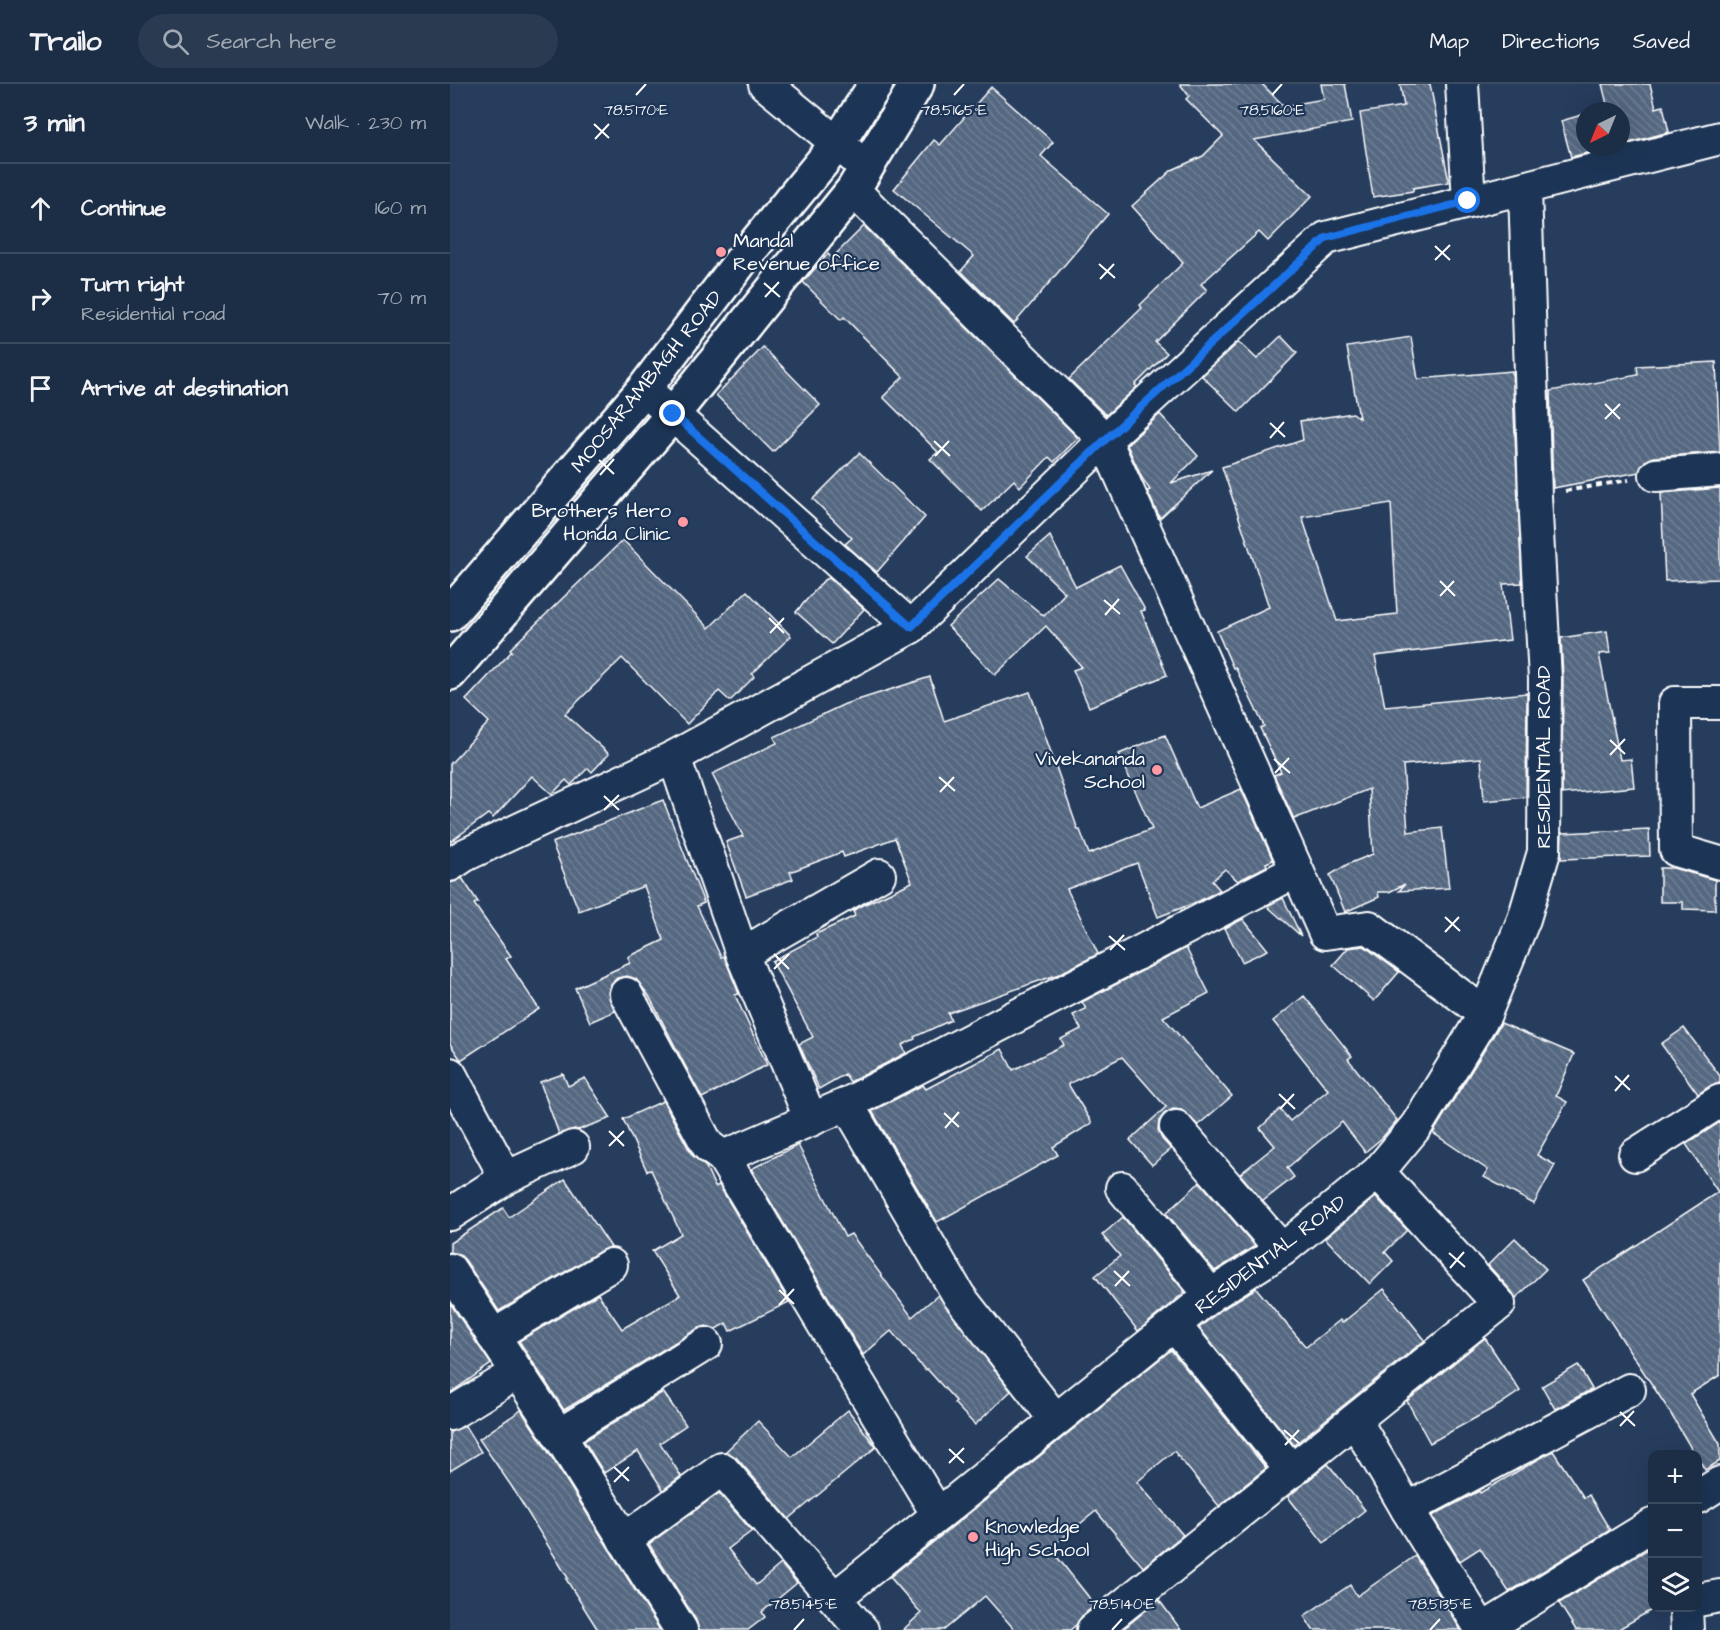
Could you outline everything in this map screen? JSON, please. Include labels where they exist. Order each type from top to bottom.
[{"type":"main road","name":"MOOSARAMBAGH ROAD","points":[[450,614],[644,389],[741,261],[837,144],[876,84]]},
{"type":"main road","name":"MOOSARAMBAGH ROAD","points":[[450,673],[673,414],[860,178],[918,84]]},
{"type":"street","points":[[765,84],[837,144],[860,178],[1105,440],[1324,933],[1369,927],[1485,1014]]},
{"type":"street","points":[[1462,84],[1468,201]]},
{"type":"street","points":[[450,865],[465,855],[674,757],[911,627],[1105,440],[1326,238],[1720,138]]},
{"type":"street","name":"RESIDENTIAL ROAD","points":[[835,1598],[1211,1296],[1282,1250],[1378,1172],[1417,1125],[1485,1014],[1524,919],[1544,852],[1545,679],[1535,496],[1525,189]]},
{"type":"street","points":[[644,389],[911,627]]},
{"type":"street","points":[[1656,475],[1720,470]]},
{"type":"street","points":[[1720,703],[1675,703],[1676,850],[1720,863]]},
{"type":"street","points":[[674,757],[742,954],[811,1120]]},
{"type":"street","points":[[723,1157],[847,1104],[1296,871]]},
{"type":"street","points":[[742,954],[879,875]]},
{"type":"street","points":[[626,994],[708,1146],[723,1157],[938,1515]]},
{"type":"street","points":[[450,1074],[506,1178]]},
{"type":"street","points":[[1635,1155],[1720,1101]]},
{"type":"street","points":[[847,1104],[959,1296],[1055,1419]]},
{"type":"street","points":[[1176,1127],[1282,1250]]},
{"type":"street","points":[[450,1214],[506,1178],[573,1147]]},
{"type":"street","points":[[1093,1630],[1499,1304],[1378,1172]]},
{"type":"street","points":[[1122,1188],[1211,1296]]},
{"type":"street","points":[[493,1336],[611,1265]]},
{"type":"street","points":[[450,1270],[559,1435],[681,1630]]},
{"type":"street","name":"RESIDENTIAL ROAD","points":[[1175,1326],[1292,1472]]},
{"type":"street","points":[[559,1435],[706,1344]]},
{"type":"street","points":[[450,1414],[517,1373]]},
{"type":"street","points":[[1407,1509],[1629,1390]]},
{"type":"street","points":[[1355,1420],[1482,1630],[1648,1528]]},
{"type":"street","points":[[624,1540],[722,1469],[862,1630]]},
{"type":"street","points":[[1702,1494],[1720,1483]]},
{"type":"street","points":[[1702,1599],[1720,1596]]},
{"type":"street","points":[[1686,1612],[1687,1630]]},
{"type":"path","points":[[1535,496],[1656,475]]},
{"type":"building","points":[[1180,84],[1262,84],[1284,106],[1324,99],[1321,84],[1345,84],[1352,122],[1254,140],[1312,196],[1268,241],[1259,232],[1201,284],[1207,290],[1155,342],[1167,353],[1135,385],[1137,387],[1106,415],[1069,379],[1142,308],[1140,305],[1183,263],[1132,206],[1172,170],[1203,156],[1223,136],[1186,99],[1189,96]]},
{"type":"building","points":[[1400,84],[1430,84],[1449,182],[1413,188],[1413,191],[1373,197],[1360,113],[1404,106]]},
{"type":"building","points":[[1602,84],[1650,84],[1656,108],[1663,106],[1669,132],[1630,143],[1630,102],[1606,102]]},
{"type":"building","points":[[991,87],[1053,142],[1041,156],[1108,214],[1014,324],[961,271],[974,256],[894,189],[934,140],[940,145]]},
{"type":"building","points":[[1576,117],[1576,156],[1571,157],[1561,121]]},
{"type":"building","points":[[864,226],[1078,438],[1054,462],[1049,457],[1020,487],[1014,480],[982,511],[930,459],[938,452],[883,397],[903,377],[844,317],[841,320],[803,282],[828,254],[832,258]]},
{"type":"building","points":[[1281,336],[1297,353],[1239,412],[1202,376],[1239,342],[1257,359]]},
{"type":"building","points":[[1411,337],[1418,379],[1512,371],[1522,583],[1503,584],[1510,640],[1375,656],[1385,707],[1527,693],[1526,797],[1484,801],[1481,758],[1403,765],[1408,832],[1442,828],[1449,888],[1399,891],[1405,884],[1389,892],[1378,892],[1379,897],[1345,912],[1330,875],[1348,864],[1373,854],[1369,789],[1294,819],[1274,775],[1281,772],[1260,728],[1264,726],[1235,667],[1233,668],[1217,631],[1269,607],[1222,467],[1303,440],[1300,421],[1353,413],[1359,418],[1347,347]],"holes":[[[1391,503],[1397,614],[1337,621],[1302,517]]]},
{"type":"building","points":[[763,347],[820,405],[773,452],[716,395]]},
{"type":"building","points":[[1716,362],[1720,452],[1654,457],[1645,461],[1639,472],[1553,488],[1550,391],[1638,375],[1637,366]]},
{"type":"building","points":[[1160,414],[1198,456],[1171,483],[1212,470],[1160,518],[1147,491],[1150,490],[1127,445]]},
{"type":"building","points":[[859,453],[925,517],[877,572],[845,544],[852,538],[813,499]]},
{"type":"building","points":[[1720,488],[1720,579],[1665,581],[1661,493]]},
{"type":"building","points":[[1050,536],[1076,587],[1120,565],[1145,610],[1141,611],[1167,675],[1089,707],[1073,670],[1082,667],[1046,626],[995,675],[948,626],[999,579],[1044,616],[1065,593],[1027,556]]},
{"type":"building","points":[[623,540],[709,628],[747,591],[791,636],[752,674],[754,677],[730,701],[719,691],[687,724],[622,658],[565,714],[609,754],[592,772],[588,768],[571,785],[566,780],[552,794],[532,776],[493,818],[488,814],[450,842],[450,764],[489,722],[466,700],[512,651],[510,649]]},
{"type":"building","points":[[829,578],[864,609],[832,644],[796,612],[824,580]]},
{"type":"building","points":[[1607,631],[1610,653],[1599,654],[1620,760],[1631,759],[1634,787],[1562,794],[1561,638]]},
{"type":"building","points":[[930,677],[944,721],[1030,692],[1078,830],[1080,830],[1089,854],[1152,829],[1119,754],[1165,735],[1197,808],[1241,789],[1273,860],[1266,863],[1267,866],[1238,881],[1225,869],[1212,881],[1220,890],[1158,917],[1137,863],[1067,889],[1098,954],[1059,974],[948,1013],[951,1020],[902,1045],[906,1053],[850,1082],[845,1074],[819,1089],[799,1044],[813,1037],[772,961],[817,937],[816,934],[855,916],[853,911],[859,907],[912,882],[895,838],[844,857],[842,852],[790,872],[793,879],[746,896],[726,842],[743,836],[712,774],[777,743],[774,737],[845,704]]},
{"type":"building","points":[[663,800],[704,903],[697,906],[721,957],[724,956],[739,994],[735,995],[767,1065],[702,1098],[649,996],[636,979],[627,976],[617,978],[610,985],[608,993],[615,1011],[590,1022],[575,988],[630,963],[628,957],[664,940],[644,886],[579,911],[552,843]]},
{"type":"building","points":[[1649,829],[1650,856],[1561,859],[1562,833]]},
{"type":"building","points":[[1660,868],[1673,868],[1715,880],[1715,910],[1683,909],[1683,902],[1660,902]]},
{"type":"building","points":[[462,878],[478,902],[474,904],[511,956],[506,959],[539,1009],[461,1060],[450,1044],[450,883]]},
{"type":"building","points":[[1283,898],[1301,936],[1267,906]]},
{"type":"building","points":[[1243,919],[1268,950],[1242,962],[1225,928]]},
{"type":"building","points":[[1364,946],[1399,972],[1374,1001],[1333,965],[1348,948]]},
{"type":"building","points":[[1186,948],[1209,993],[1163,1017],[1232,1096],[1198,1125],[1182,1110],[1173,1109],[1165,1113],[1159,1121],[1158,1130],[1171,1149],[1152,1165],[1130,1140],[1166,1107],[1122,1057],[1068,1084],[1092,1123],[1053,1147],[1058,1155],[937,1222],[872,1111],[923,1085],[926,1089],[1002,1049],[1013,1070],[1064,1045],[1061,1039],[1081,1029],[1073,1015],[1086,1009],[1082,1002]]},
{"type":"building","points":[[1304,996],[1352,1056],[1348,1059],[1397,1120],[1382,1138],[1365,1152],[1342,1122],[1287,1168],[1294,1177],[1263,1201],[1240,1174],[1275,1146],[1260,1128],[1280,1109],[1290,1121],[1328,1090],[1273,1021]]},
{"type":"building","points":[[1501,1023],[1574,1054],[1556,1096],[1567,1102],[1537,1155],[1555,1165],[1534,1204],[1484,1177],[1488,1170],[1433,1133]]},
{"type":"building","points":[[1684,1028],[1720,1076],[1720,1083],[1698,1094],[1661,1044]]},
{"type":"building","points":[[563,1074],[568,1086],[585,1078],[611,1118],[559,1134],[540,1082]]},
{"type":"building","points":[[663,1101],[692,1155],[706,1167],[715,1187],[719,1185],[789,1302],[730,1331],[726,1323],[716,1329],[706,1326],[697,1329],[564,1410],[519,1341],[598,1294],[622,1329],[680,1295],[652,1251],[681,1234],[651,1170],[647,1171],[623,1119]]},
{"type":"building","points":[[1720,1122],[1720,1375],[1690,1394],[1720,1444],[1720,1461],[1705,1470],[1702,1465],[1702,1450],[1692,1450],[1668,1409],[1583,1280],[1718,1192],[1686,1144]]},
{"type":"building","points":[[798,1145],[845,1237],[851,1234],[912,1317],[938,1295],[1011,1391],[975,1425],[954,1403],[956,1401],[891,1331],[863,1355],[751,1169]]},
{"type":"building","points":[[565,1179],[611,1247],[602,1250],[499,1311],[465,1260],[459,1254],[450,1252],[450,1243],[503,1208],[509,1217]]},
{"type":"building","points":[[1200,1182],[1255,1246],[1215,1271],[1166,1213]]},
{"type":"building","points":[[1376,1197],[1407,1230],[1385,1252],[1393,1261],[1370,1284],[1325,1238]]},
{"type":"building","points":[[1123,1217],[1185,1292],[1138,1331],[1095,1276],[1120,1256],[1102,1235]]},
{"type":"building","points":[[1515,1238],[1546,1269],[1516,1298],[1488,1265]]},
{"type":"building","points":[[1256,1288],[1306,1347],[1340,1320],[1342,1323],[1384,1289],[1425,1340],[1294,1445],[1199,1328],[1221,1310]]},
{"type":"building","points":[[450,1303],[491,1364],[450,1393]]},
{"type":"building","points":[[1485,1338],[1520,1391],[1430,1443],[1407,1401]]},
{"type":"building","points":[[1171,1350],[1266,1468],[1219,1506],[1174,1451],[1137,1482],[1183,1535],[1143,1567],[1096,1511],[1050,1548],[1095,1605],[1070,1630],[1015,1630],[985,1596],[944,1630],[903,1630],[921,1613],[890,1577]]},
{"type":"building","points":[[1578,1365],[1592,1389],[1555,1409],[1542,1386]]},
{"type":"building","points":[[663,1392],[686,1425],[660,1443],[681,1476],[663,1490],[638,1451],[604,1473],[584,1441]]},
{"type":"building","points":[[521,1410],[660,1630],[598,1630],[512,1487],[479,1439]]},
{"type":"building","points":[[848,1410],[876,1447],[789,1519],[736,1457],[725,1452],[758,1421],[792,1457]]},
{"type":"building","points":[[465,1426],[481,1452],[450,1471],[450,1432]]},
{"type":"building","points":[[1553,1451],[1584,1498],[1589,1495],[1610,1530],[1509,1592],[1480,1548],[1460,1561],[1432,1516],[1479,1491],[1480,1493]]},
{"type":"building","points":[[1328,1464],[1365,1510],[1324,1543],[1288,1497]]},
{"type":"building","points":[[719,1493],[752,1531],[728,1549],[756,1585],[781,1564],[797,1583],[762,1612],[765,1617],[748,1630],[699,1630],[696,1620],[649,1544]]},
{"type":"building","points":[[1648,1549],[1648,1612],[1617,1630],[1576,1630],[1559,1603]]},
{"type":"building","points":[[1415,1556],[1461,1630],[1313,1630],[1304,1616],[1350,1585],[1357,1596]]},
{"type":"building","points":[[1159,1600],[1181,1630],[1122,1630],[1150,1607]]},
{"type":"place","name":"Mandal Revenue office","points":[[721,252]]},
{"type":"place","name":"Brothers Hero Honda Clinic","points":[[683,522]]},
{"type":"place","name":"Vivekananda School","points":[[1157,770]]},
{"type":"place","name":"Knowledge High School","points":[[973,1537]]},
{"type":"route","points":[[673,414],[911,627],[1105,440],[1326,238],[1468,201]]}]
